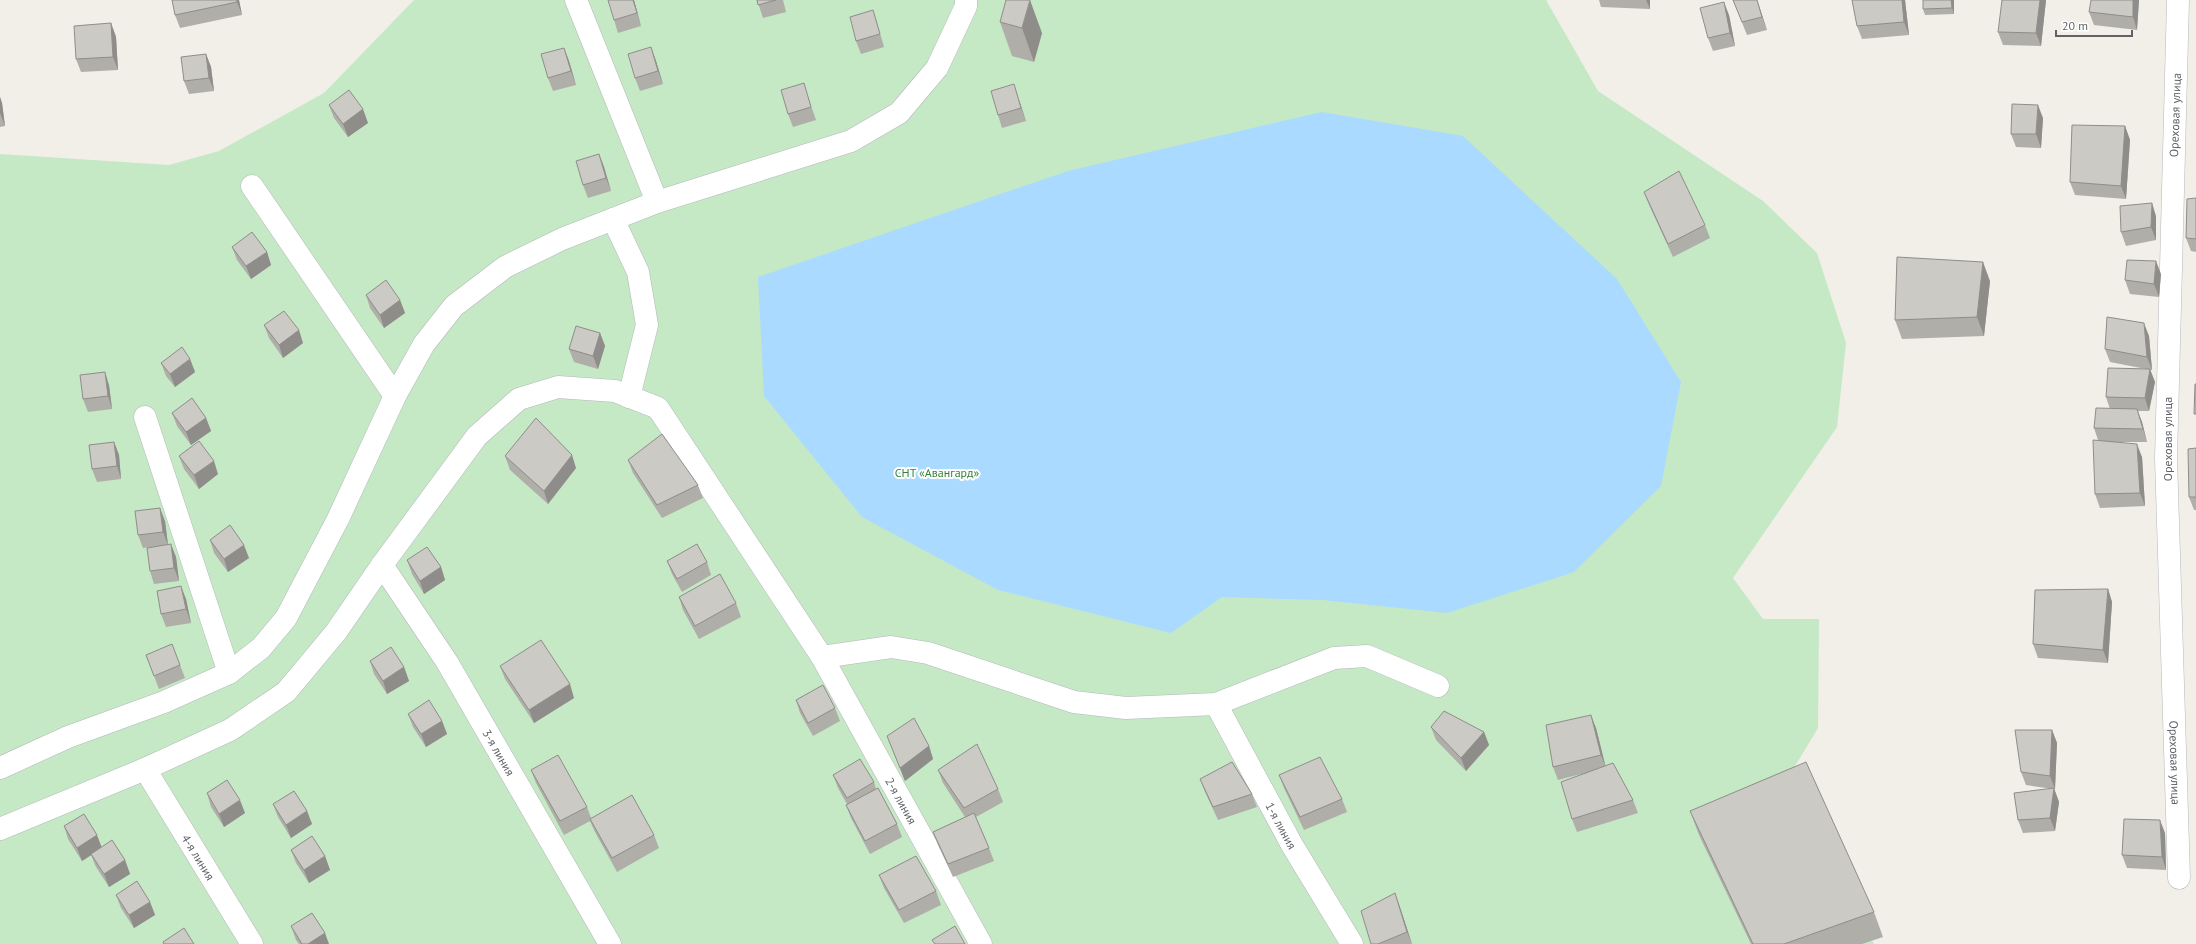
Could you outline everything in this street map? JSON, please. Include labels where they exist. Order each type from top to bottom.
[{"type":"street","points":[[576,0],[657,202]]},
{"type":"street","points":[[0,768],[68,737],[164,702],[229,673],[261,648],[286,618],[338,519],[395,396],[424,344],[454,306],[505,267],[562,239],[657,202],[851,141],[899,112],[937,68],[966,6],[966,0]]},
{"type":"street","name":"Ореховая улица","points":[[2178,0],[2166,458],[2179,878]]},
{"type":"street","points":[[252,186],[395,396]]},
{"type":"street","points":[[613,219],[638,272],[647,325],[629,396]]},
{"type":"street","name":"2-я линия","points":[[0,829],[145,769],[230,730],[286,692],[336,632],[382,565],[477,436],[519,399],[558,388],[615,391],[658,408],[822,657],[981,944]]},
{"type":"street","points":[[145,418],[229,673]]},
{"type":"street","name":"3-я линия","points":[[382,565],[447,662],[610,944]]},
{"type":"street","points":[[822,657],[891,646],[928,653],[1074,702],[1126,708],[1216,704],[1334,658],[1367,656],[1438,686]]},
{"type":"street","name":"1-я линия","points":[[1216,704],[1292,845],[1352,944]]},
{"type":"street","name":"4-я линия","points":[[145,769],[252,944]]},
{"type":"green space","name":"СНТ «Авангард»","points":[[414,0],[1546,0],[1598,91],[1763,201],[1817,253],[1846,343],[1837,427],[1733,578],[1763,619],[1819,619],[1818,728],[1786,781],[1874,944],[0,944],[0,154],[169,165],[219,151],[324,93]]},
{"type":"water","points":[[1322,112],[1463,136],[1617,279],[1681,382],[1661,486],[1574,572],[1447,613],[1323,600],[1222,597],[1171,633],[998,590],[862,517],[764,396],[758,277],[1068,171]]},
{"type":"building","points":[[172,0],[237,0],[237,2],[175,15]]},
{"type":"building","points":[[608,0],[633,0],[637,13],[614,20]]},
{"type":"building","points":[[757,0],[776,0],[758,5]]},
{"type":"building","points":[[1006,0],[1030,0],[1022,28],[1000,22]]},
{"type":"building","points":[[1733,0],[1757,0],[1762,17],[1742,22]]},
{"type":"building","points":[[1852,0],[1902,0],[1904,22],[1857,26]]},
{"type":"building","points":[[1923,0],[1951,0],[1952,8],[1923,9]]},
{"type":"building","points":[[2002,0],[2040,0],[2036,33],[1998,32]]},
{"type":"building","points":[[2091,0],[2133,0],[2133,17],[2089,12]]},
{"type":"building","points":[[1724,2],[1730,33],[1708,38],[1700,8]]},
{"type":"building","points":[[873,10],[880,34],[856,41],[850,17]]},
{"type":"building","points":[[111,23],[113,57],[76,59],[74,26]]},
{"type":"building","points":[[651,47],[658,71],[635,78],[628,54]]},
{"type":"building","points":[[564,48],[571,71],[548,78],[541,54]]},
{"type":"building","points":[[206,54],[209,78],[184,81],[181,57]]},
{"type":"building","points":[[804,83],[811,107],[788,114],[781,90]]},
{"type":"building","points":[[1014,84],[1021,108],[998,115],[991,91]]},
{"type":"building","points":[[349,90],[363,109],[343,124],[329,105]]},
{"type":"building","points":[[2012,104],[2038,105],[2036,134],[2011,134]]},
{"type":"building","points":[[2072,125],[2125,126],[2121,186],[2070,182]]},
{"type":"building","points":[[599,154],[606,178],[583,185],[576,161]]},
{"type":"building","points":[[1679,171],[1705,225],[1668,244],[1644,192]]},
{"type":"building","points":[[2196,198],[2196,239],[2186,238],[2187,199]]},
{"type":"building","points":[[2152,203],[2151,227],[2121,232],[2120,206]]},
{"type":"building","points":[[252,232],[267,252],[246,266],[232,247]]},
{"type":"building","points":[[1897,257],[1983,262],[1977,317],[1895,320]]},
{"type":"building","points":[[2127,260],[2156,261],[2154,284],[2125,280]]},
{"type":"building","points":[[386,280],[400,300],[380,315],[366,295]]},
{"type":"building","points":[[284,311],[299,330],[279,345],[264,325]]},
{"type":"building","points":[[2107,317],[2144,323],[2147,357],[2105,349]]},
{"type":"building","points":[[576,326],[600,333],[593,356],[569,349]]},
{"type":"building","points":[[182,347],[190,359],[170,374],[161,363]]},
{"type":"building","points":[[2108,368],[2150,369],[2145,398],[2106,397]]},
{"type":"building","points":[[105,372],[108,396],[83,399],[80,375]]},
{"type":"building","points":[[2195,384],[2196,414],[2194,414]]},
{"type":"building","points":[[192,398],[206,418],[186,432],[172,413]]},
{"type":"building","points":[[2096,408],[2137,409],[2143,429],[2094,428]]},
{"type":"building","points":[[536,418],[572,455],[544,491],[505,456]]},
{"type":"building","points":[[662,434],[698,485],[657,505],[628,460]]},
{"type":"building","points":[[2093,440],[2137,444],[2140,493],[2095,494]]},
{"type":"building","points":[[199,441],[214,461],[194,475],[179,456]]},
{"type":"building","points":[[114,442],[117,466],[92,469],[89,445]]},
{"type":"building","points":[[2196,448],[2196,497],[2189,497],[2188,449]]},
{"type":"building","points":[[160,508],[163,532],[138,535],[135,511]]},
{"type":"building","points":[[230,525],[244,545],[224,559],[210,540]]},
{"type":"building","points":[[171,544],[174,568],[150,571],[147,548]]},
{"type":"building","points":[[697,544],[707,562],[677,579],[667,561]]},
{"type":"building","points":[[427,547],[441,567],[420,581],[407,560]]},
{"type":"building","points":[[720,574],[736,603],[695,626],[679,597]]},
{"type":"building","points":[[181,586],[186,609],[161,614],[157,591]]},
{"type":"building","points":[[2108,589],[2103,650],[2033,644],[2035,590]]},
{"type":"building","points":[[541,640],[570,684],[529,710],[500,666]]},
{"type":"building","points":[[172,644],[180,665],[154,676],[146,655]]},
{"type":"building","points":[[391,647],[404,667],[383,681],[370,661]]},
{"type":"building","points":[[823,685],[835,708],[808,723],[796,700]]},
{"type":"building","points":[[429,700],[442,721],[421,734],[408,714]]},
{"type":"building","points":[[1444,711],[1484,732],[1461,758],[1431,727]]},
{"type":"building","points":[[1591,715],[1601,755],[1553,767],[1546,725]]},
{"type":"building","points":[[914,718],[929,746],[900,768],[887,736]]},
{"type":"building","points":[[2015,730],[2052,730],[2050,776],[2021,772]]},
{"type":"building","points":[[977,744],[998,789],[964,808],[938,770]]},
{"type":"building","points":[[558,755],[587,807],[560,821],[531,770]]},
{"type":"building","points":[[1320,757],[1342,799],[1300,817],[1279,775]]},
{"type":"building","points":[[860,759],[874,782],[847,798],[833,775]]},
{"type":"building","points":[[1232,762],[1252,794],[1213,807],[1200,779]]},
{"type":"building","points":[[1806,762],[1874,912],[1784,944],[1753,944],[1690,811]]},
{"type":"building","points":[[1613,763],[1633,800],[1572,819],[1561,782]]},
{"type":"building","points":[[227,780],[240,800],[219,814],[207,793]]},
{"type":"building","points":[[878,788],[897,824],[865,841],[846,805]]},
{"type":"building","points":[[2054,788],[2050,818],[2018,820],[2014,793]]},
{"type":"building","points":[[294,791],[307,811],[286,825],[273,804]]},
{"type":"building","points":[[632,795],[654,835],[612,858],[590,819]]},
{"type":"building","points":[[974,813],[989,848],[948,864],[933,832]]},
{"type":"building","points":[[84,814],[97,835],[77,848],[64,826]]},
{"type":"building","points":[[2124,819],[2160,820],[2162,857],[2122,855]]},
{"type":"building","points":[[312,836],[325,856],[304,870],[291,850]]},
{"type":"building","points":[[112,840],[125,860],[104,874],[91,854]]},
{"type":"building","points":[[916,856],[936,891],[899,910],[879,875]]},
{"type":"building","points":[[137,881],[150,902],[129,915],[116,895]]},
{"type":"building","points":[[1395,893],[1407,932],[1378,944],[1371,944],[1361,911]]},
{"type":"building","points":[[312,913],[325,933],[308,944],[302,944],[291,926]]},
{"type":"building","points":[[955,926],[965,944],[935,944],[932,940]]},
{"type":"building","points":[[184,928],[194,944],[164,944],[163,942]]}]
